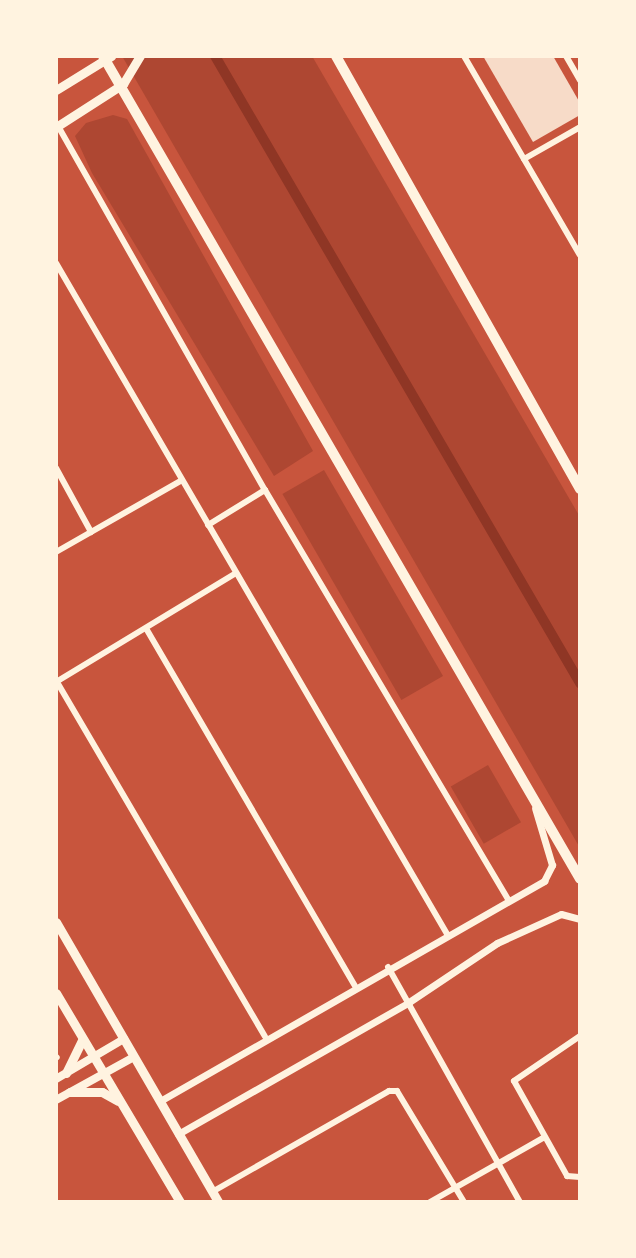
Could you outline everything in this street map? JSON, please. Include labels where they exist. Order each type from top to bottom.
[{"type":"highway","points":[[103,56],[312,411],[534,804],[580,879]]},
{"type":"highway","points":[[336,56],[580,489]]},
{"type":"main road","points":[[56,90],[111,56]]},
{"type":"main road","points":[[57,126],[123,84],[140,56]]},
{"type":"main road","points":[[56,922],[218,1202]]},
{"type":"main road","points":[[56,993],[180,1202]]},
{"type":"main road","points":[[56,1079],[124,1039]]},
{"type":"main road","points":[[66,1073],[82,1040]]},
{"type":"main road","points":[[56,1100],[134,1057]]},
{"type":"main road","points":[[70,1092],[102,1091],[121,1104]]},
{"type":"street","points":[[464,56],[578,246],[580,255]]},
{"type":"street","points":[[566,56],[580,80]]},
{"type":"street","points":[[57,126],[265,490],[508,899]]},
{"type":"street","points":[[524,159],[580,127]]},
{"type":"street","points":[[56,263],[447,934]]},
{"type":"street","points":[[56,468],[91,532]]},
{"type":"street","points":[[56,552],[182,481]]},
{"type":"street","points":[[208,525],[265,490]]},
{"type":"street","points":[[236,573],[147,631],[56,682],[265,1037]]},
{"type":"street","points":[[147,631],[355,986]]},
{"type":"street","points":[[160,1101],[265,1037],[550,874],[550,852],[534,804]]},
{"type":"street","points":[[178,1134],[409,1002],[497,943],[561,914],[580,919]]},
{"type":"street","points":[[388,967],[520,1202]]},
{"type":"street","points":[[580,1037],[514,1081],[543,1138],[567,1176],[580,1177]]},
{"type":"street","points":[[212,1192],[389,1091],[397,1091],[464,1202]]},
{"type":"street","points":[[430,1202],[543,1138]]},
{"type":"shaded area","points":[[122,56],[312,56],[580,517],[580,848]]},
{"type":"shaded area","points":[[113,115],[127,119],[313,451],[274,476],[92,173],[75,136],[86,123]]},
{"type":"shaded area","points":[[324,470],[443,676],[401,700],[282,494]]},
{"type":"shaded area","points":[[488,765],[521,822],[484,844],[451,786]]},
{"type":"building","points":[[483,56],[553,56],[580,103],[580,115],[533,142]]},
{"type":"waterway","points":[[215,56],[580,683]]}]
